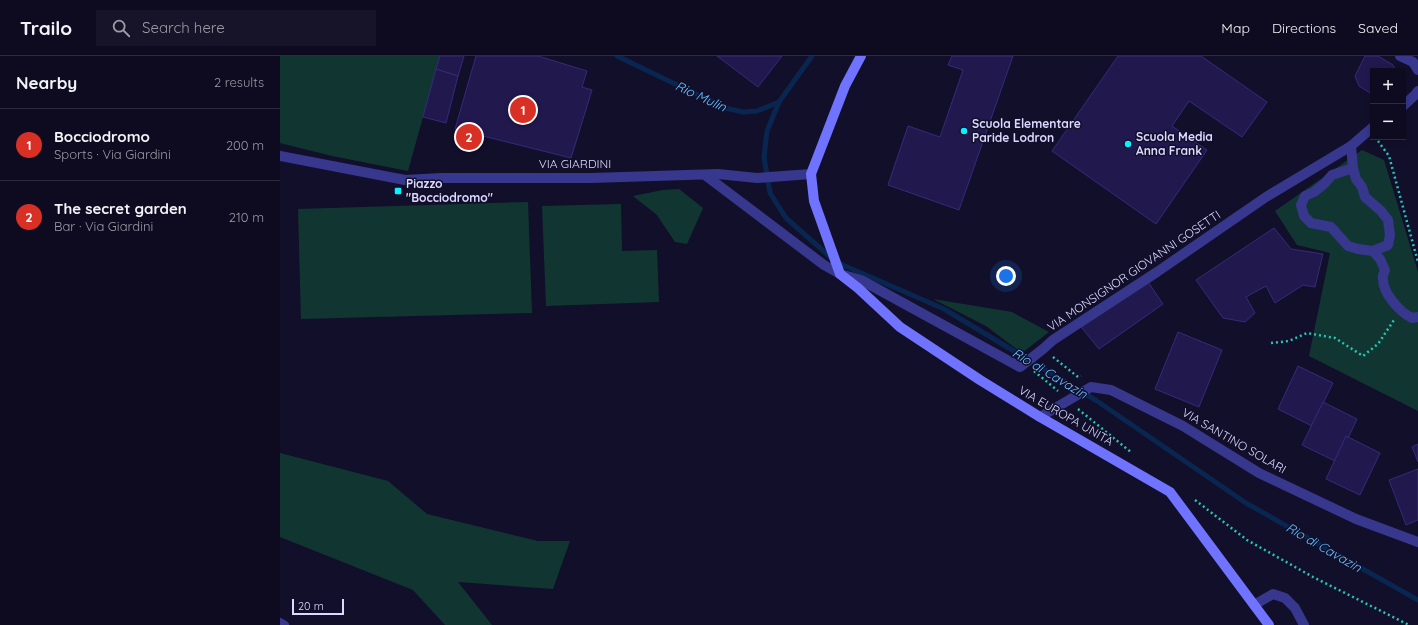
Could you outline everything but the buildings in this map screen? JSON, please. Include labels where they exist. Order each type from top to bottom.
[{"type":"main road","points":[[840,274],[814,201],[811,174],[845,86],[861,56]]},
{"type":"main road","name":"VIA EUROPA UNITA","points":[[840,274],[858,288],[900,327],[980,380],[1040,417],[1170,492],[1269,625]]},
{"type":"street","points":[[1400,56],[1412,62],[1418,70]]},
{"type":"street","points":[[1405,104],[1418,90]]},
{"type":"street","name":"VIA MONSIGNOR GIOVANNI GOSETTI","points":[[1023,365],[1053,340],[1157,272],[1266,197],[1351,146],[1370,130]]},
{"type":"street","points":[[1351,146],[1353,168],[1356,179],[1362,187],[1365,196],[1388,220],[1390,235],[1388,245],[1374,251],[1348,246],[1331,227],[1311,223],[1304,216],[1301,206],[1305,196],[1314,192],[1332,175],[1353,168]]},
{"type":"street","name":"VIA GIARDINI","points":[[280,156],[405,180],[441,178],[591,178],[718,174],[757,178],[811,174]]},
{"type":"street","points":[[705,175],[824,266],[840,274],[861,280],[1023,365]]},
{"type":"street","points":[[1374,251],[1385,270],[1382,278],[1386,290],[1405,315],[1412,318],[1418,317]]},
{"type":"street","name":"VIA SANTINO SOLARI","points":[[1040,417],[1091,387],[1111,390],[1183,426],[1259,473],[1356,519],[1418,542]]},
{"type":"street","points":[[1254,605],[1273,594],[1285,598],[1295,608],[1304,625]]},
{"type":"lane","points":[[280,622],[285,625]]},
{"type":"path","points":[[1377,140],[1389,156],[1418,262]]},
{"type":"path","points":[[1271,343],[1289,341],[1307,333],[1335,338],[1363,356],[1378,344],[1400,309]]},
{"type":"path","points":[[1023,365],[1134,454]]},
{"type":"path","points":[[1190,497],[1247,540],[1313,577],[1409,625]]},
{"type":"green space","points":[[280,56],[440,56],[408,171],[332,156],[280,143]]},
{"type":"green space","points":[[1362,150],[1384,160],[1418,272],[1418,411],[1309,356],[1330,253],[1297,245],[1275,211]]},
{"type":"green space","points":[[679,189],[703,208],[687,244],[675,242],[657,215],[633,196],[663,190]]},
{"type":"green space","points":[[528,202],[532,313],[301,319],[298,209]]},
{"type":"green space","points":[[621,204],[622,251],[657,250],[659,302],[546,306],[542,206]]},
{"type":"green space","points":[[933,299],[1012,312],[1049,332],[1022,353],[986,326]]},
{"type":"green space","points":[[280,453],[388,481],[427,514],[538,541],[570,541],[553,589],[458,582],[492,625],[445,625],[413,590],[280,537]]},
{"type":"waterway","name":"Rio Mulin","points":[[617,56],[725,108],[743,112],[757,111],[779,102],[812,56]]},
{"type":"waterway","name":"Rio di Cavazin","points":[[779,102],[767,131],[764,157],[770,193],[786,218],[836,262],[944,309],[1097,401],[1246,503],[1418,600]]},
{"type":"place","name":"Bocciodromo","points":[[523,110]]},
{"type":"place","name":"Scuola Elementare Paride Lodron","points":[[964,131]]},
{"type":"place","name":"The secret garden","points":[[469,137]]},
{"type":"place","name":"Scuola Media Anna Frank","points":[[1128,144]]},
{"type":"place","name":"Piazzo \"Bocciodromo\"","points":[[398,191]]}]
